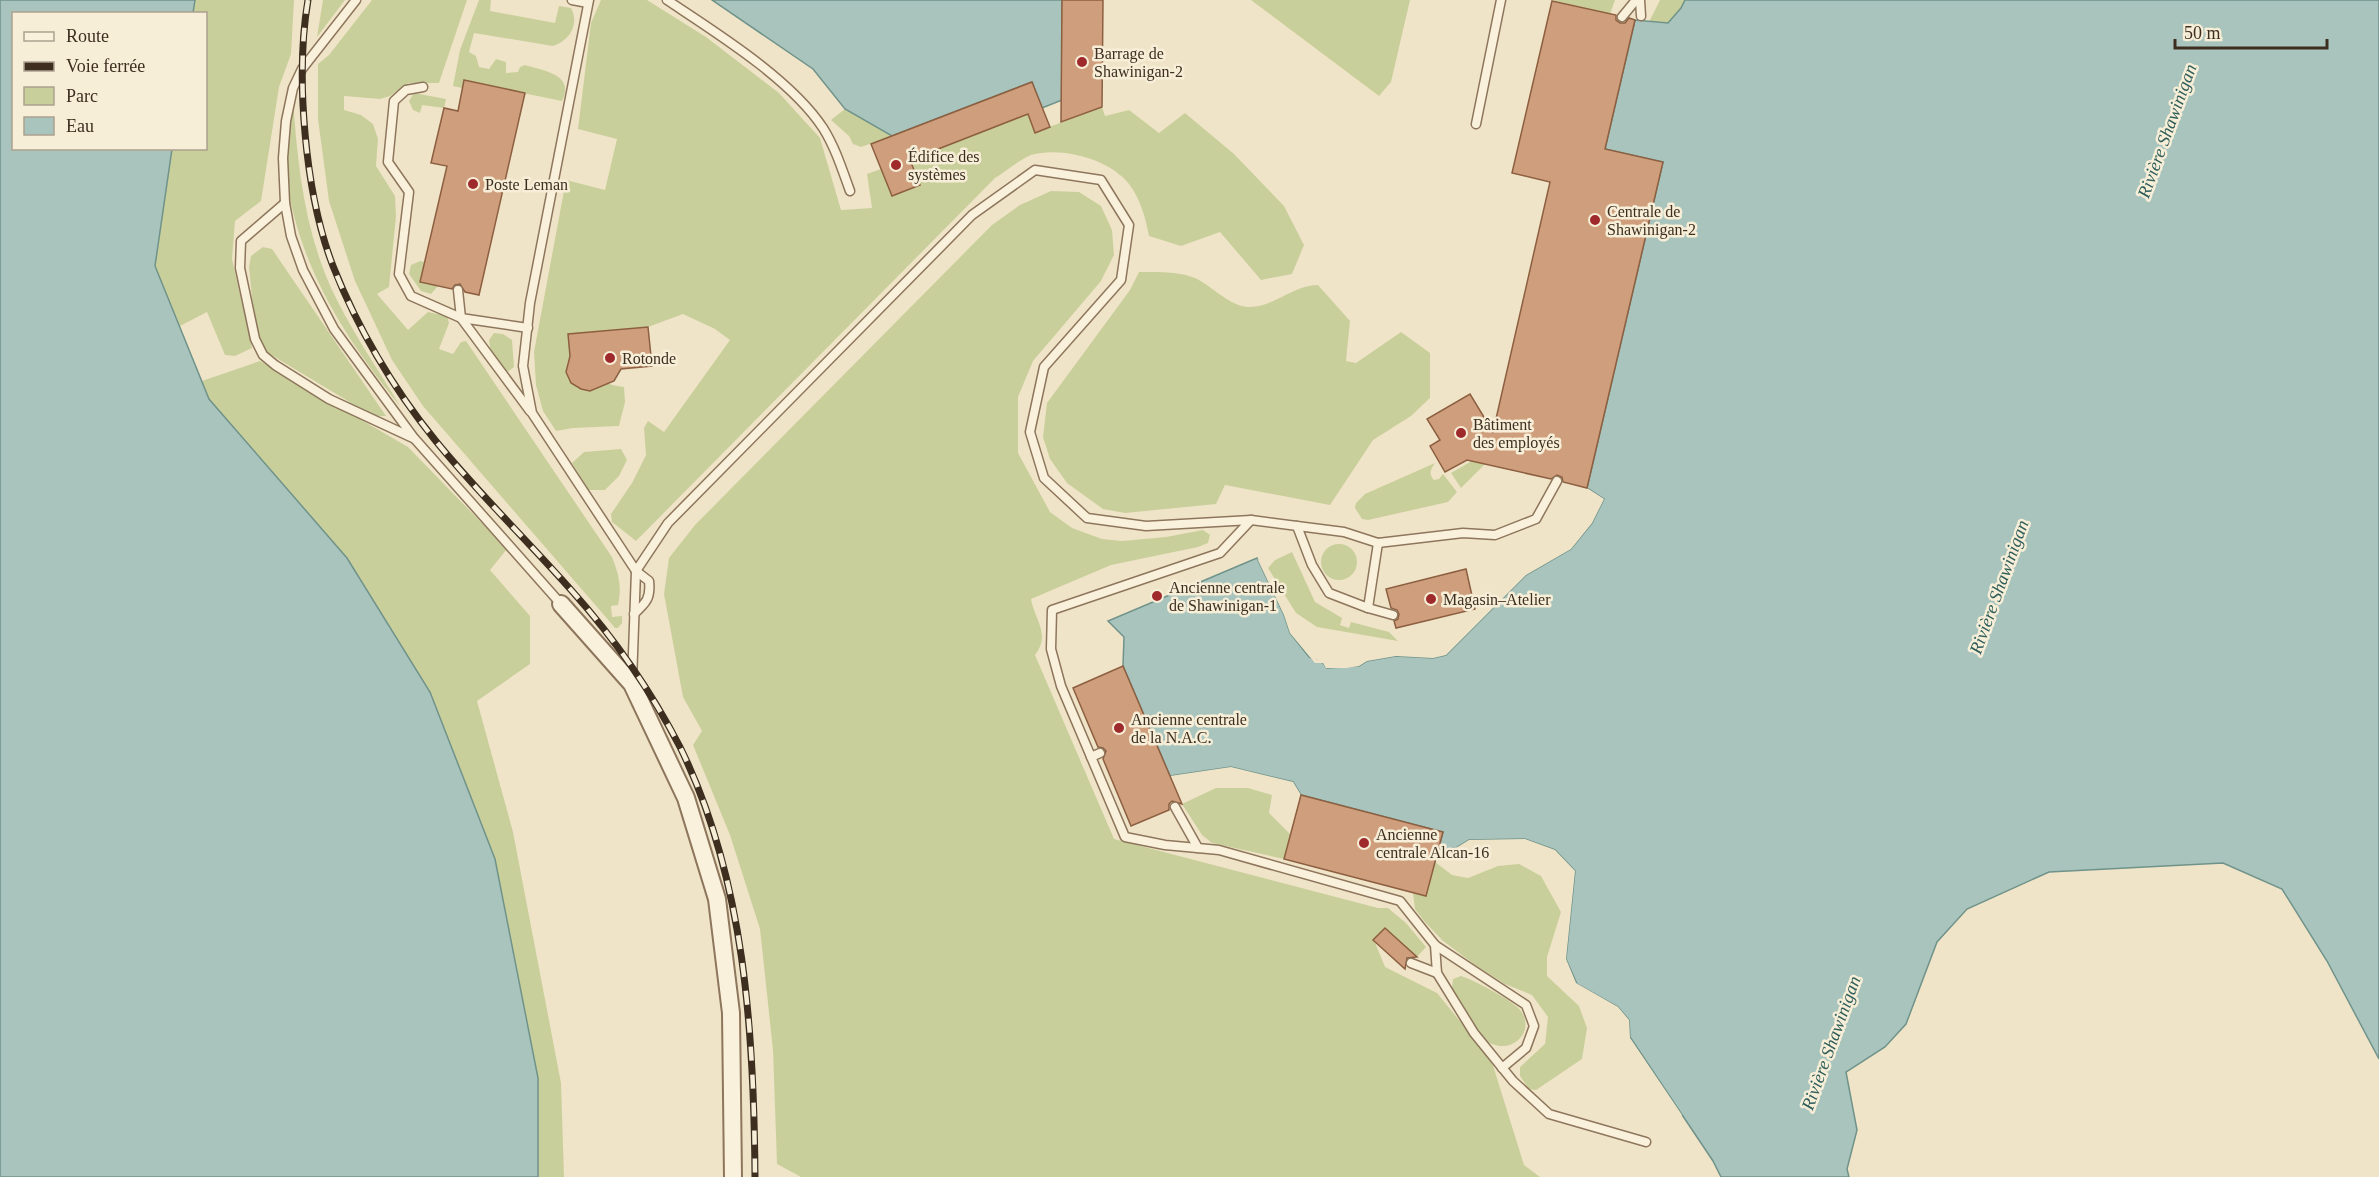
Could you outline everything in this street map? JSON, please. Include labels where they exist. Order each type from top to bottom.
[{"type":"street","points":[[561,604],[632,684],[686,798],[717,899],[730,1013],[733,1177]]},
{"type":"lane","points":[[356,0],[302,69],[293,88],[282,158],[285,203],[291,236],[303,270],[334,329],[414,438],[561,604]]},
{"type":"lane","points":[[532,413],[523,366],[532,291],[588,2],[572,0]]},
{"type":"lane","points":[[668,0],[729,42],[793,93],[822,126],[836,151],[850,191]]},
{"type":"lane","points":[[1476,124],[1501,0]]},
{"type":"lane","points":[[1638,0],[1641,16]]},
{"type":"lane","points":[[1622,17],[1638,0]]},
{"type":"lane","points":[[423,87],[406,90],[394,101],[388,162],[409,192],[399,274],[411,297],[461,318],[528,328]]},
{"type":"lane","points":[[632,684],[636,571],[668,523],[972,215],[1035,170],[1101,180],[1129,225],[1120,280],[1044,367],[1030,432],[1044,478],[1087,518],[1146,526],[1251,520],[1344,532],[1378,543],[1463,533],[1494,535],[1536,519],[1557,481]]},
{"type":"lane","points":[[285,203],[241,241],[240,268],[255,339],[263,355],[329,399],[414,438]]},
{"type":"lane","points":[[458,290],[461,318],[532,413],[636,571],[649,581],[651,593],[647,603],[634,614]]},
{"type":"lane","points":[[1251,520],[1220,553],[1052,610],[1051,649],[1061,686],[1096,755],[1125,837],[1165,845],[1219,850],[1400,901],[1435,945],[1526,1005],[1534,1026],[1526,1048],[1502,1068]]},
{"type":"lane","points":[[1297,526],[1312,565],[1329,592],[1368,608],[1393,615]]},
{"type":"lane","points":[[1368,608],[1378,543]]},
{"type":"lane","points":[[1175,807],[1198,848]]},
{"type":"lane","points":[[1435,945],[1437,973],[1474,1032],[1502,1068],[1549,1114],[1646,1142]]},
{"type":"lane","points":[[1415,963],[1437,973]]},
{"type":"green space","points":[[195,0],[294,0],[291,54],[279,87],[261,201],[235,221],[232,259],[252,348],[235,356],[225,355],[207,312],[180,326],[155,266],[172,150],[207,150],[207,12],[193,12]]},
{"type":"green space","points":[[323,0],[345,0],[317,37]]},
{"type":"green space","points":[[372,0],[467,0],[439,83],[409,83],[390,96],[380,99],[344,96],[344,110],[361,115],[373,124],[378,139],[376,166],[395,196],[396,216],[389,287],[377,294],[408,330],[428,312],[447,316],[449,323],[439,349],[453,354],[461,342],[466,341],[612,557],[620,587],[618,605],[611,606],[612,617],[622,616],[622,623],[618,628],[615,628],[423,406],[392,360],[355,281],[329,201],[318,119],[318,64],[329,55]]},
{"type":"green space","points":[[479,0],[491,0],[490,11],[555,23],[559,6],[571,8],[574,20],[571,32],[559,44],[553,46],[474,33],[469,52],[476,56],[479,67],[489,69],[496,59],[506,62],[506,73],[518,72],[520,67],[525,65],[556,75],[564,85],[565,92],[562,101],[464,81],[462,88],[453,86],[460,50]]},
{"type":"green space","points":[[601,0],[647,0],[706,37],[779,93],[820,138],[841,210],[872,208],[867,174],[881,169],[893,196],[920,185],[910,160],[1028,114],[1036,132],[1102,107],[1105,116],[1129,110],[1159,133],[1185,113],[1234,154],[1284,206],[1304,245],[1292,274],[1261,280],[1220,232],[1181,246],[1149,236],[1137,196],[1129,184],[1121,175],[1098,161],[1056,152],[1031,155],[995,178],[636,541],[612,522],[611,514],[632,483],[646,455],[644,428],[648,421],[664,432],[730,340],[715,329],[683,314],[648,327],[569,334],[572,353],[568,360],[567,376],[572,383],[588,390],[596,388],[604,380],[612,385],[624,387],[625,402],[619,426],[556,431],[543,411],[536,385],[534,352],[566,180],[605,190],[617,139],[578,129],[591,23]]},
{"type":"green space","points":[[1251,0],[1410,0],[1391,82],[1379,96]]},
{"type":"green space","points":[[1552,0],[1615,0],[1610,14]]},
{"type":"green space","points":[[1660,0],[1685,0],[1682,8],[1668,23],[1649,22]]},
{"type":"green space","points":[[414,93],[446,99],[444,108],[422,105],[420,113],[413,110],[409,101]]},
{"type":"green space","points":[[293,100],[297,152],[310,227],[317,252],[344,313],[400,406],[349,337],[321,288],[300,236],[292,208],[284,163]]},
{"type":"green space","points":[[845,109],[892,136],[861,147],[853,144],[849,136],[831,120]]},
{"type":"green space","points":[[1051,191],[1079,192],[1101,206],[1112,230],[1114,255],[1101,281],[1033,361],[1018,397],[1018,453],[1050,512],[1072,528],[1102,539],[1122,541],[1166,537],[1203,530],[1210,535],[1208,543],[1198,547],[1111,565],[1031,599],[1042,634],[1040,647],[1035,655],[1114,839],[1378,908],[1388,908],[1406,923],[1426,947],[1417,957],[1385,928],[1374,940],[1385,967],[1437,993],[1491,1059],[1524,1165],[1540,1177],[801,1177],[777,1164],[773,1050],[760,929],[730,835],[693,745],[702,731],[683,697],[664,594],[669,558],[695,525],[992,225],[1020,205]]},
{"type":"green space","points":[[263,247],[272,249],[386,416],[373,416],[268,353],[256,337],[249,267],[251,256]]},
{"type":"green space","points":[[420,261],[425,262],[438,286],[431,294],[421,291],[409,274],[411,265]]},
{"type":"green space","points":[[1139,272],[1167,272],[1195,278],[1234,303],[1248,307],[1266,304],[1300,289],[1318,285],[1350,321],[1346,361],[1356,363],[1401,332],[1430,353],[1430,398],[1411,416],[1373,440],[1330,505],[1225,485],[1216,504],[1125,513],[1103,509],[1067,483],[1050,459],[1043,437],[1047,403],[1130,290]]},
{"type":"green space","points":[[494,333],[503,334],[512,340],[514,367],[506,373],[490,348],[489,340]]},
{"type":"green space","points":[[260,361],[408,447],[507,549],[490,570],[530,616],[530,664],[477,701],[513,832],[561,1083],[564,1177],[538,1177],[538,1078],[495,859],[430,692],[209,399],[202,381]]},
{"type":"green space","points":[[1488,426],[1494,428],[1485,464],[1461,488],[1451,473],[1477,458]]},
{"type":"green space","points":[[621,449],[627,460],[619,476],[605,490],[589,490],[572,463],[584,452]]},
{"type":"green space","points":[[1435,463],[1431,472],[1432,478],[1439,479],[1443,474],[1457,492],[1448,502],[1368,520],[1362,519],[1355,508],[1356,503],[1365,494]]},
{"type":"green space","points":[[1339,544],[1351,550],[1357,562],[1351,574],[1339,580],[1327,574],[1321,562],[1327,550]]},
{"type":"green space","points":[[1292,552],[1315,602],[1342,618],[1340,625],[1349,628],[1351,622],[1389,632],[1398,641],[1317,627],[1296,613],[1268,568],[1275,560]]},
{"type":"green space","points":[[1216,788],[1248,788],[1272,795],[1269,813],[1291,835],[1284,859],[1212,843],[1202,835],[1182,804]]},
{"type":"green space","points":[[1435,862],[1452,875],[1468,878],[1498,866],[1519,864],[1541,876],[1561,912],[1547,957],[1547,976],[1579,1006],[1587,1028],[1582,1059],[1536,1090],[1529,1089],[1520,1076],[1520,1067],[1545,1044],[1548,1017],[1532,995],[1505,984],[1442,940],[1415,909],[1413,893],[1426,896]]},
{"type":"green space","points":[[1461,976],[1493,991],[1521,1011],[1525,1020],[1525,1028],[1517,1041],[1501,1046],[1484,1039],[1452,988],[1453,979]]},
{"type":"water","points":[[0,0],[195,0],[193,12],[12,12],[12,150],[172,150],[155,266],[209,399],[347,558],[430,692],[495,859],[538,1078],[538,1177],[0,1177]]},
{"type":"water","points":[[712,0],[1062,0],[1062,100],[1042,108],[1032,82],[892,136],[845,109],[813,69]]},
{"type":"water","name":"Rivière Shawinigan","points":[[1685,0],[2379,0],[2379,1059],[2327,961],[2282,889],[2223,863],[2049,872],[1967,909],[1937,942],[1906,1024],[1885,1047],[1846,1072],[1857,1130],[1847,1169],[1849,1177],[1721,1177],[1713,1161],[1630,1037],[1629,1020],[1618,1007],[1577,984],[1566,959],[1575,871],[1555,850],[1525,839],[1469,840],[1456,848],[1438,850],[1443,832],[1301,795],[1293,782],[1231,767],[1170,776],[1123,666],[1124,637],[1108,621],[1257,558],[1290,633],[1309,657],[1323,663],[1327,668],[1359,666],[1367,661],[1396,656],[1433,658],[1446,655],[1526,575],[1571,549],[1592,523],[1604,499],[1587,488],[1663,162],[1605,149],[1635,20],[1668,23]]},
{"type":"pier","points":[[1587,488],[1604,499],[1592,523],[1571,549],[1526,575],[1446,655],[1433,658],[1396,656],[1367,661],[1359,666],[1347,668],[1326,668],[1323,663],[1315,663],[1290,633],[1257,558],[1262,563],[1287,613],[1293,631],[1317,660],[1325,660],[1328,665],[1347,665],[1358,663],[1366,658],[1396,653],[1433,655],[1444,652],[1525,573],[1569,547],[1589,522],[1600,500],[1586,491]]},
{"type":"pier","points":[[1231,767],[1293,782],[1301,795],[1300,798],[1291,785],[1230,770],[1171,779],[1170,776]]},
{"type":"pier","points":[[1525,839],[1555,850],[1575,871],[1566,959],[1576,983],[1618,1007],[1629,1020],[1630,1038],[1682,1115],[1680,1117],[1627,1039],[1626,1021],[1616,1010],[1574,985],[1563,959],[1572,872],[1553,853],[1525,842],[1470,843],[1457,851],[1437,853],[1438,850],[1456,848],[1469,840]]},
{"type":"building","points":[[1062,0],[1103,0],[1102,107],[1061,122]]},
{"type":"building","name":"Centrale de Shawinigan-2","points":[[1552,1],[1616,15],[1616,20],[1620,23],[1625,23],[1629,18],[1635,20],[1605,149],[1663,162],[1587,488],[1563,482],[1562,477],[1557,475],[1551,479],[1467,460],[1445,472],[1430,446],[1440,440],[1427,419],[1470,394],[1493,432],[1550,182],[1512,173]]},
{"type":"building","name":"Poste Leman","points":[[464,80],[525,93],[479,295],[465,292],[460,284],[455,285],[452,289],[420,282],[447,166],[431,163],[444,108],[458,111]]},
{"type":"building","points":[[1032,82],[1050,127],[1035,133],[1028,114],[910,160],[920,185],[892,196],[871,144]]},
{"type":"building","name":"Rotonde","points":[[648,327],[652,366],[621,369],[614,381],[590,391],[571,383],[566,372],[570,356],[568,334]]},
{"type":"building","name":"Magasin–Atelier","points":[[1466,569],[1475,609],[1396,628],[1394,621],[1398,619],[1399,614],[1397,610],[1391,608],[1386,589]]},
{"type":"building","name":"Ancienne centrale de la N.A.C.","points":[[1123,666],[1182,804],[1172,801],[1169,804],[1169,810],[1131,826],[1103,759],[1106,751],[1098,747],[1073,688]]},
{"type":"building","name":"Ancienne centrale Alcan-16","points":[[1301,795],[1443,832],[1426,896],[1284,859]]},
{"type":"building","points":[[1385,928],[1417,957],[1407,958],[1405,969],[1373,940]]},
{"type":"railway","points":[[308,0],[302,64],[309,170],[323,237],[333,266],[365,335],[391,379],[435,440],[572,591],[617,646],[669,726],[702,797],[719,850],[742,958],[752,1068],[755,1177]]},
{"type":"place","name":"Barrage de Shawinigan-2","points":[[1082,62]]},
{"type":"place","name":"Édifice des systèmes","points":[[896,165]]},
{"type":"place","name":"Poste Leman","points":[[473,184]]},
{"type":"place","name":"Centrale de Shawinigan-2","points":[[1595,220]]},
{"type":"place","name":"Rotonde","points":[[610,358]]},
{"type":"place","name":"Bâtiment des employés","points":[[1461,433]]},
{"type":"place","name":"Ancienne centrale de Shawinigan-1","points":[[1157,596]]},
{"type":"place","name":"Magasin–Atelier","points":[[1431,599]]},
{"type":"place","name":"Ancienne centrale de la N.A.C.","points":[[1119,728]]},
{"type":"place","name":"Ancienne centrale Alcan-16","points":[[1364,843]]}]
